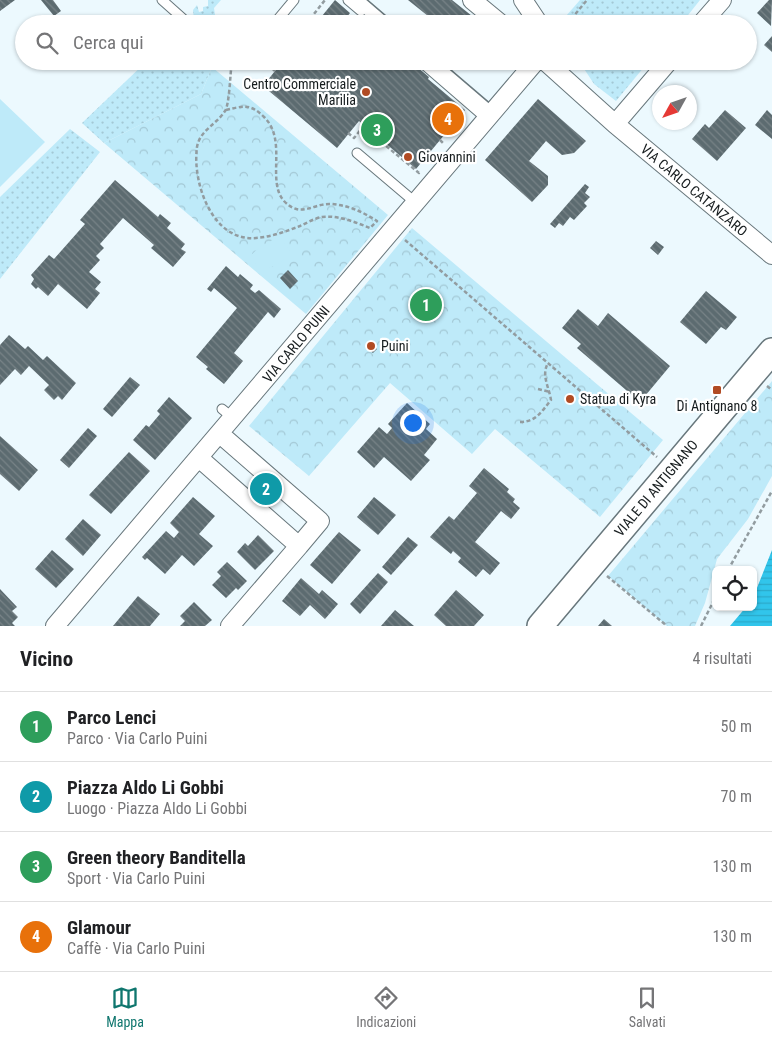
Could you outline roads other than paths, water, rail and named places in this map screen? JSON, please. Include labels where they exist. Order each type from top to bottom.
[{"type":"main road","name":"VIALE DI ANTIGNANO","points":[[540,626],[772,351]]},
{"type":"street","points":[[357,0],[374,15]]},
{"type":"street","points":[[472,0],[490,15]]},
{"type":"street","points":[[523,0],[533,15]]},
{"type":"street","points":[[709,15],[722,0]]},
{"type":"street","points":[[440,70],[490,116]]},
{"type":"street","name":"VIA CARLO PUINI","points":[[55,626],[220,434],[227,413],[416,203],[528,70]]},
{"type":"street","name":"VIA CARLO CATANZARO","points":[[561,70],[615,124],[772,256]]},
{"type":"street","points":[[615,124],[661,70]]},
{"type":"street","points":[[220,434],[320,521],[230,626]]},
{"type":"street","points":[[198,458],[299,546]]},
{"type":"lane","points":[[162,0],[179,15]]},
{"type":"lane","points":[[282,15],[294,0]]},
{"type":"lane","points":[[348,0],[366,15]]},
{"type":"lane","points":[[431,70],[490,116]]},
{"type":"lane","points":[[357,153],[416,203]]},
{"type":"water","points":[[772,550],[772,626],[730,626],[743,611],[757,611],[757,588]]},
{"type":"place","name":"Centro Commerciale Marilia","points":[[366,92]]},
{"type":"place","name":"Glamour","points":[[448,119]]},
{"type":"place","name":"Green theory Banditella","points":[[377,130]]},
{"type":"place","name":"Giovannini","points":[[408,157]]},
{"type":"place","name":"Parco Lenci","points":[[426,305]]},
{"type":"place","name":"Puini","points":[[371,346]]},
{"type":"place","name":"Di Antignano 8","points":[[717,390]]},
{"type":"place","name":"Statua di Kyra","points":[[570,399]]},
{"type":"place","name":"Piazza Aldo Li Gobbi","points":[[266,489]]}]
